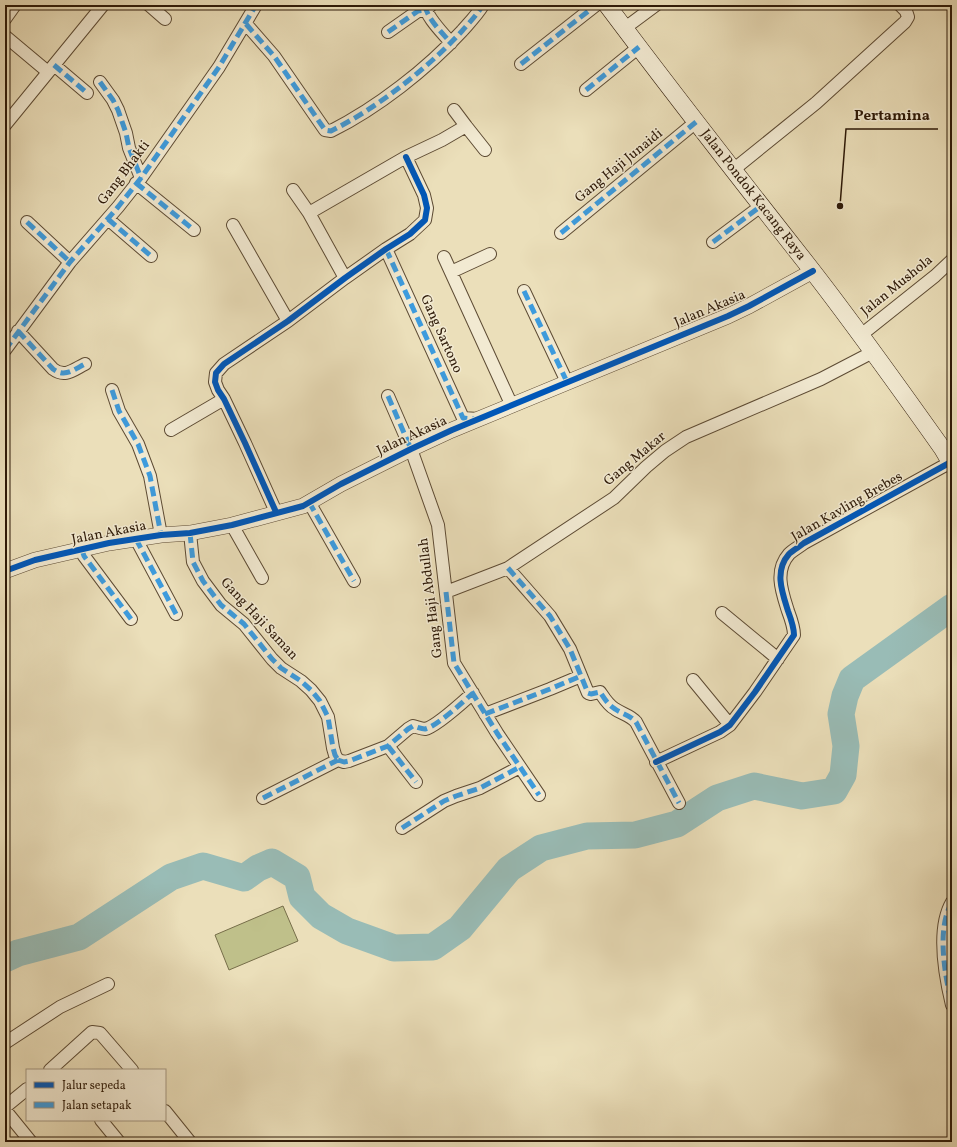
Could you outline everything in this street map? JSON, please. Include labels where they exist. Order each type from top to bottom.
[{"type":"main road","name":"Jalan Pondok Kacang Raya","points":[[608,5],[760,206],[861,335],[951,464]]},
{"type":"street","points":[[5,19],[15,5]]},
{"type":"street","points":[[5,125],[103,5]]},
{"type":"street","points":[[149,5],[165,19]]},
{"type":"street","name":"Gang Bhakti","points":[[5,350],[70,262],[108,219],[138,181],[219,67],[256,5]]},
{"type":"street","points":[[246,24],[274,56],[325,130],[331,131],[366,111],[402,85],[451,43],[479,12],[483,5]]},
{"type":"street","points":[[521,64],[596,5]]},
{"type":"street","points":[[625,28],[656,5]]},
{"type":"street","points":[[733,170],[816,102],[905,22],[908,17],[906,11],[900,5]]},
{"type":"street","points":[[388,32],[427,6],[451,43]]},
{"type":"street","points":[[5,36],[88,93]]},
{"type":"street","points":[[586,90],[639,47]]},
{"type":"street","points":[[100,82],[113,100],[118,110],[126,133],[138,181],[194,230]]},
{"type":"street","points":[[454,110],[485,150]]},
{"type":"street","name":"Gang Haji Junaidi","points":[[561,233],[696,122]]},
{"type":"street","points":[[309,213],[406,156],[442,140],[466,126]]},
{"type":"street","points":[[276,512],[224,399],[218,390],[215,382],[216,373],[224,364],[288,321],[386,249],[410,234],[425,220],[427,208],[424,195],[406,156]]},
{"type":"street","points":[[293,190],[309,213],[345,278]]},
{"type":"street","points":[[713,242],[760,206]]},
{"type":"street","points":[[108,219],[151,256]]},
{"type":"street","points":[[27,222],[70,262]]},
{"type":"street","points":[[232,225],[288,321]]},
{"type":"street","name":"Gang Sartono","points":[[386,249],[463,418],[478,419]]},
{"type":"street","points":[[451,272],[490,254]]},
{"type":"street","points":[[444,258],[512,406]]},
{"type":"street","name":"Jalan Mushola","points":[[861,335],[935,276],[952,260]]},
{"type":"street","name":"Jalan Akasia","points":[[5,570],[35,560],[136,539],[161,535],[190,533],[232,525],[303,506],[341,484],[411,449],[478,419],[728,316],[812,271]]},
{"type":"street","points":[[524,291],[567,382]]},
{"type":"street","points":[[18,331],[53,370],[59,374],[64,374],[85,364]]},
{"type":"street","name":"Gang Makar","points":[[446,592],[508,568],[614,498],[646,467],[686,437],[821,379],[873,352]]},
{"type":"street","points":[[112,390],[119,411],[138,444],[150,476],[161,535]]},
{"type":"street","points":[[388,396],[411,449]]},
{"type":"street","points":[[171,430],[224,399]]},
{"type":"street","name":"Gang Haji Abdullah","points":[[411,449],[438,525],[454,663],[485,714],[539,795]]},
{"type":"street","name":"Jalan Kavling Brebes","points":[[656,762],[720,732],[730,725],[755,692],[794,635],[794,629],[779,577],[782,563],[790,553],[951,464]]},
{"type":"street","points":[[309,502],[354,581]]},
{"type":"street","points":[[232,525],[262,578]]},
{"type":"street","name":"Gang Haji Saman","points":[[190,533],[193,562],[203,581],[221,605],[244,624],[272,660],[281,668],[301,681],[320,701],[328,717],[333,748],[338,760]]},
{"type":"street","points":[[136,539],[176,614]]},
{"type":"street","points":[[82,550],[84,556],[131,619]]},
{"type":"street","points":[[508,568],[550,616],[570,649],[588,693],[591,694],[600,692],[609,704],[615,709],[631,716],[636,722],[678,803]]},
{"type":"street","points":[[722,613],[778,659]]},
{"type":"street","points":[[485,714],[550,690],[581,676]]},
{"type":"street","points":[[693,680],[730,725]]},
{"type":"street","points":[[263,798],[338,760],[344,762],[349,761],[388,746],[413,726],[421,729],[429,728],[449,714],[473,693]]},
{"type":"street","points":[[388,746],[416,782]]},
{"type":"street","points":[[402,828],[444,801],[480,788],[520,767]]},
{"type":"street","points":[[952,902],[946,918],[944,937],[944,965],[952,1005]]},
{"type":"street","points":[[5,1043],[60,1007],[108,984]]},
{"type":"street","points":[[56,1068],[92,1032],[100,1033],[131,1069]]},
{"type":"street","points":[[5,1107],[26,1090]]},
{"type":"street","points":[[5,1110],[31,1142]]},
{"type":"street","points":[[166,1112],[190,1142]]},
{"type":"street","points":[[102,1121],[119,1142]]},
{"type":"green space","points":[[283,906],[298,941],[229,970],[215,935]]},
{"type":"waterway","points":[[5,959],[18,953],[79,937],[171,877],[203,866],[244,878],[258,868],[272,862],[297,877],[302,897],[321,916],[347,931],[394,948],[433,947],[460,928],[509,869],[541,848],[587,836],[635,835],[677,824],[717,798],[754,786],[802,796],[834,791],[843,775],[846,746],[841,714],[845,696],[852,679],[952,607]]},
{"type":"marked path","points":[[5,350],[70,262],[141,178],[219,67],[256,5]]},
{"type":"marked path","points":[[425,5],[428,15],[451,43]]},
{"type":"marked path","points":[[388,32],[418,11],[426,10],[431,5]]},
{"type":"marked path","points":[[246,24],[274,56],[325,130],[331,131],[366,111],[401,87],[448,45],[476,16],[483,5]]},
{"type":"marked path","points":[[521,64],[596,5]]},
{"type":"marked path","points":[[586,90],[639,47]]},
{"type":"marked path","points":[[54,65],[87,93]]},
{"type":"marked path","points":[[100,82],[113,100],[118,110],[126,133],[129,148],[141,178]]},
{"type":"marked path","points":[[561,233],[696,122]]},
{"type":"marked path","points":[[136,183],[194,230]]},
{"type":"marked path","points":[[713,242],[761,206]]},
{"type":"marked path","points":[[108,219],[151,256]]},
{"type":"marked path","points":[[27,222],[70,262]]},
{"type":"marked path","points":[[386,249],[463,418],[474,419]]},
{"type":"marked path","points":[[524,291],[567,382]]},
{"type":"marked path","points":[[18,331],[57,372],[65,373],[73,371],[85,364]]},
{"type":"marked path","points":[[112,390],[119,411],[138,444],[150,476],[161,535]]},
{"type":"marked path","points":[[388,396],[411,449]]},
{"type":"marked path","points":[[309,502],[354,581]]},
{"type":"marked path","points":[[190,533],[193,562],[203,581],[221,605],[244,624],[281,668],[301,681],[320,701],[328,717],[333,748],[338,760]]},
{"type":"marked path","points":[[136,539],[176,614]]},
{"type":"marked path","points":[[82,550],[84,556],[131,619]]},
{"type":"marked path","points":[[508,568],[550,616],[570,649],[588,693],[591,694],[600,692],[610,706],[636,722],[679,803]]},
{"type":"marked path","points":[[446,592],[454,663],[497,733],[539,795]]},
{"type":"marked path","points":[[485,714],[581,676]]},
{"type":"marked path","points":[[338,760],[344,762],[349,761],[388,746],[413,726],[424,729],[430,727],[450,713],[473,693]]},
{"type":"marked path","points":[[388,746],[416,782]]},
{"type":"marked path","points":[[263,798],[338,760]]},
{"type":"marked path","points":[[402,828],[444,801],[480,788],[520,767]]},
{"type":"marked path","points":[[952,902],[944,925],[943,939],[943,953],[952,1005]]},
{"type":"cycle path","points":[[276,512],[245,443],[224,399],[218,390],[215,382],[216,373],[224,364],[288,321],[386,249],[410,234],[425,220],[427,208],[424,195],[406,157]]},
{"type":"cycle path","points":[[5,571],[35,560],[109,543],[161,535],[190,533],[232,525],[303,506],[341,484],[452,430],[728,316],[813,271]]},
{"type":"cycle path","points":[[656,762],[720,732],[730,725],[755,692],[794,635],[781,582],[782,567],[789,554],[804,543],[951,462]]},
{"type":"place","name":"Pertamina","points":[[840,206]]}]
